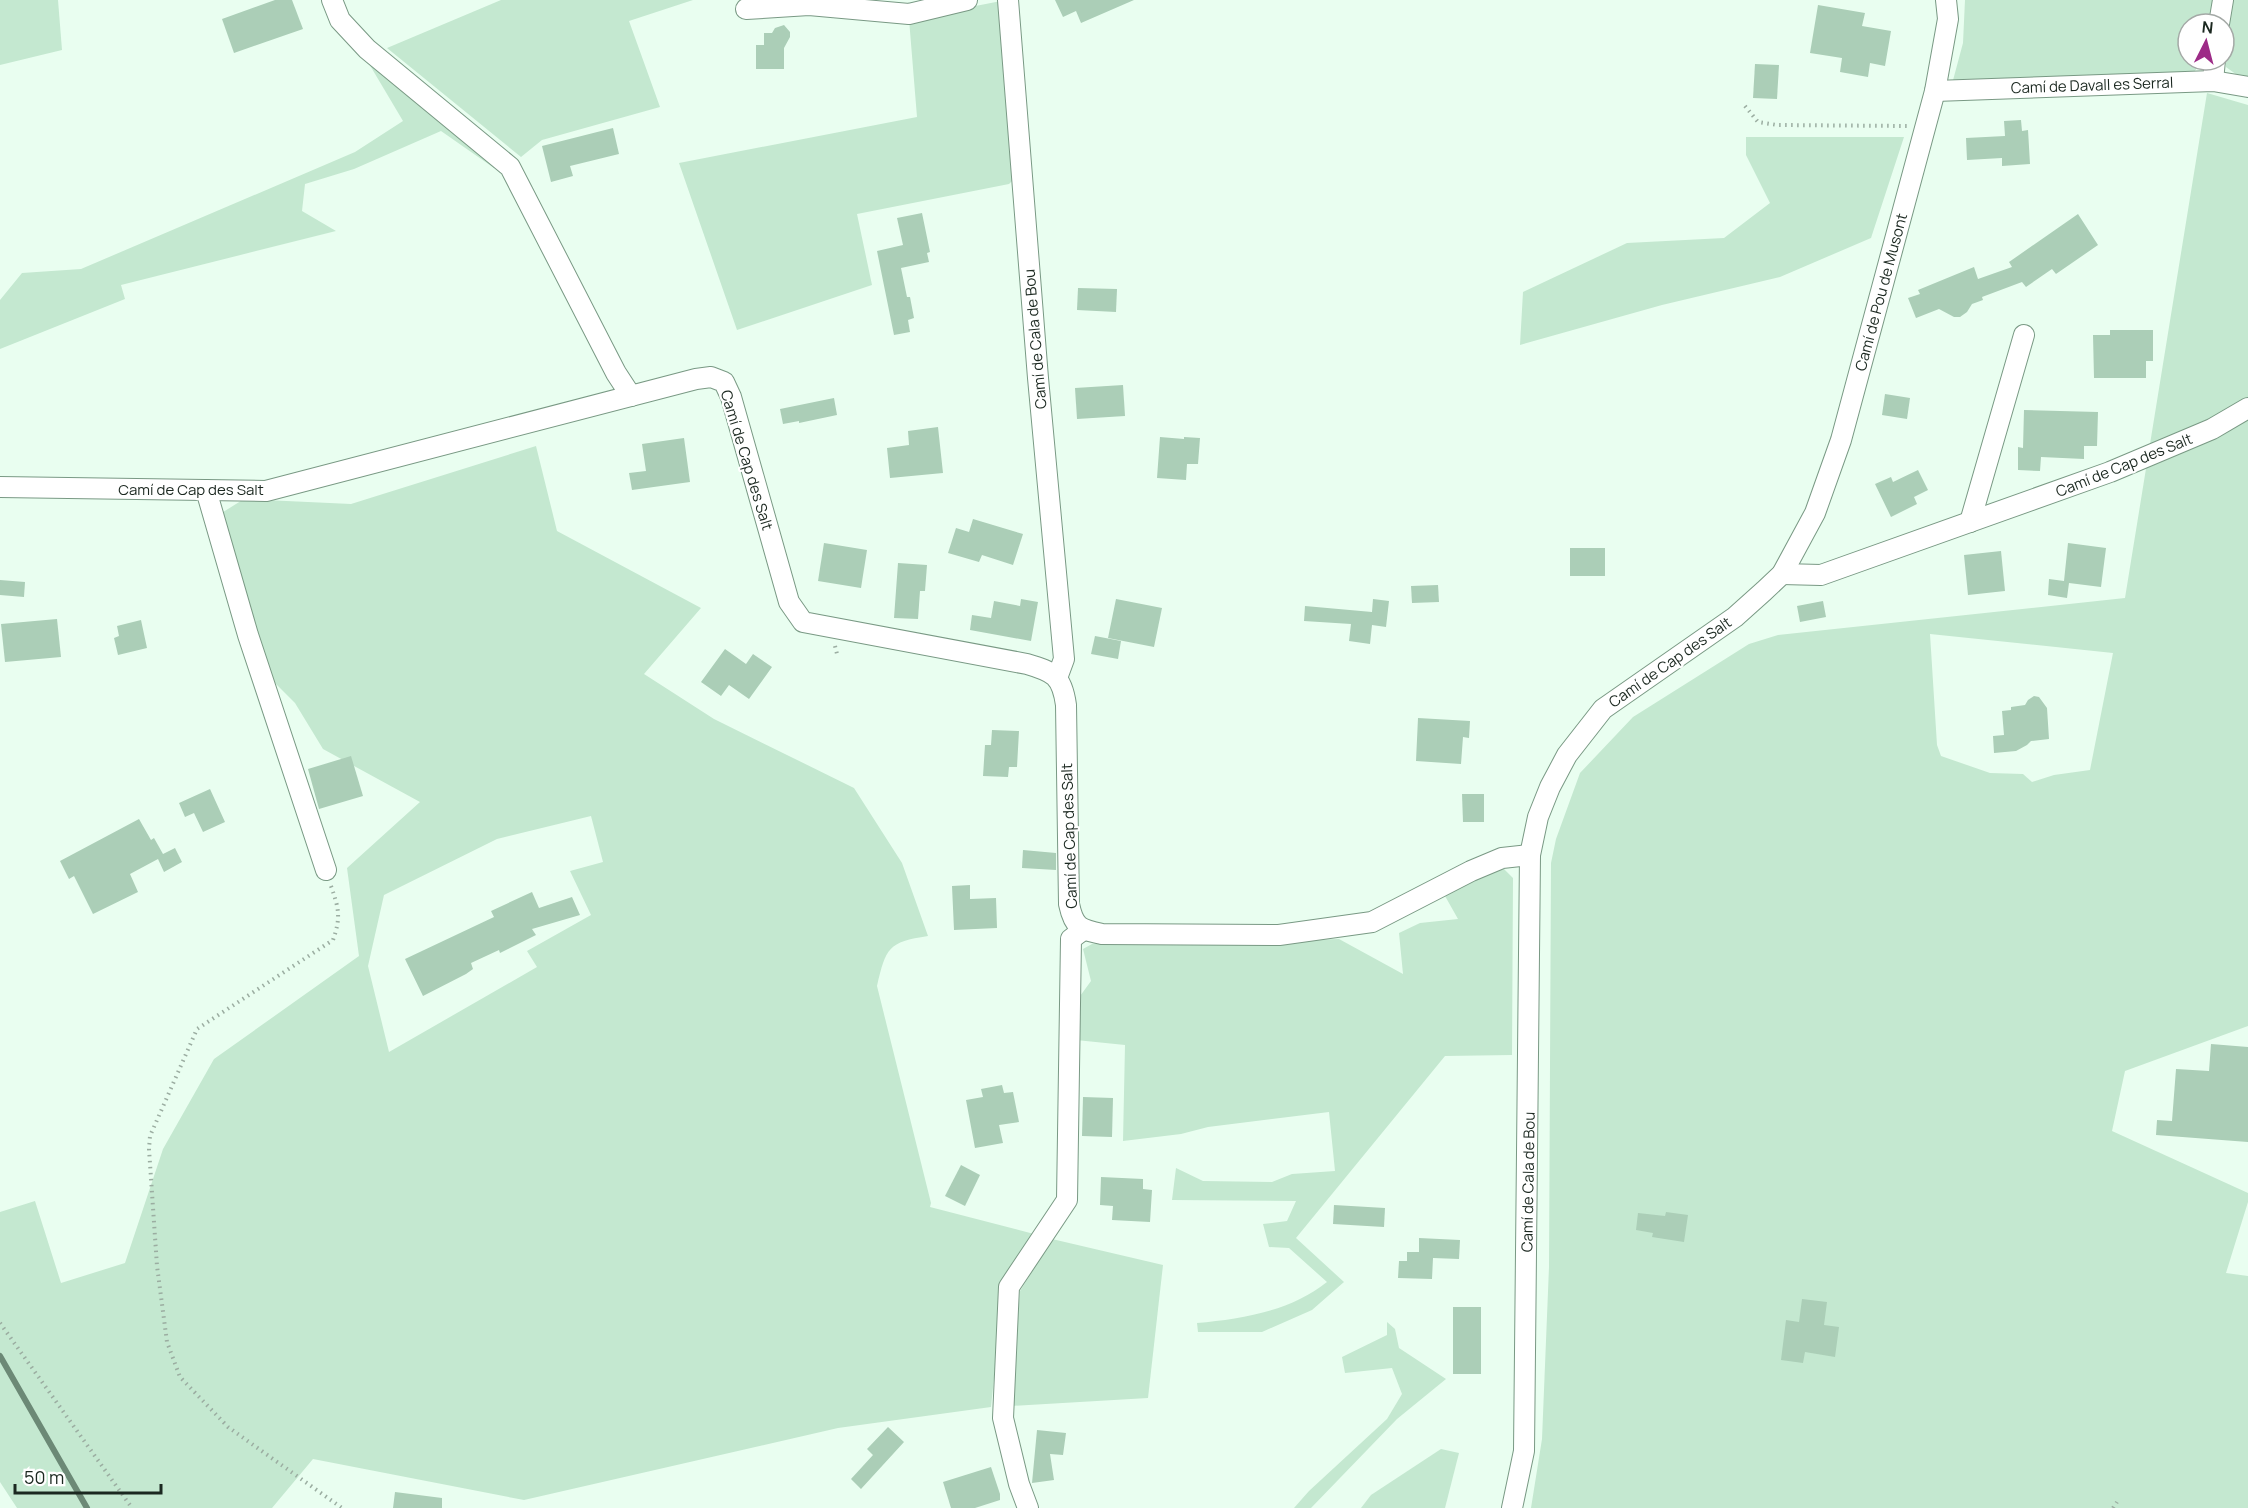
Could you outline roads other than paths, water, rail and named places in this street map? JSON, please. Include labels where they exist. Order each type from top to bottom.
[{"type":"street","points":[[332,0],[340,20],[368,49],[510,167],[616,373],[631,396]]},
{"type":"street","points":[[746,9],[809,6],[909,14],[967,0]]},
{"type":"street","name":"Camí de Cala de Bou","points":[[1008,0],[1038,378],[1064,659],[1058,678]]},
{"type":"street","name":"Camí de Pou de Musont","points":[[1782,574],[1815,513],[1841,440],[1935,91],[1948,19],[1946,0]]},
{"type":"street","points":[[2213,81],[2214,72]]},
{"type":"street","name":"Camí de Davall es Serral","points":[[1935,91],[2213,81],[2248,87]]},
{"type":"street","points":[[1970,522],[2024,335]]},
{"type":"street","name":"Camí de Cap des Salt","points":[[0,487],[266,491],[711,377],[724,382],[731,397],[789,602],[803,622],[1027,664],[1044,669],[1058,678],[1063,686],[1066,705],[1072,920],[1083,930],[1102,934],[1279,935],[1372,922],[1502,858],[1530,855],[1538,817],[1550,787],[1567,755],[1603,709],[1736,617],[1782,574],[1821,574],[1970,522],[2110,472],[2212,429],[2248,408]]},
{"type":"street","points":[[206,490],[248,635],[326,870]]},
{"type":"street","name":"Camí de Cala de Bou","points":[[1512,1508],[1524,1451],[1530,855]]},
{"type":"street","points":[[1028,1508],[1019,1484],[1003,1418],[1009,1287],[1067,1200],[1071,939],[1083,930]]},
{"type":"waterway","points":[[0,1356],[87,1508]]}]
